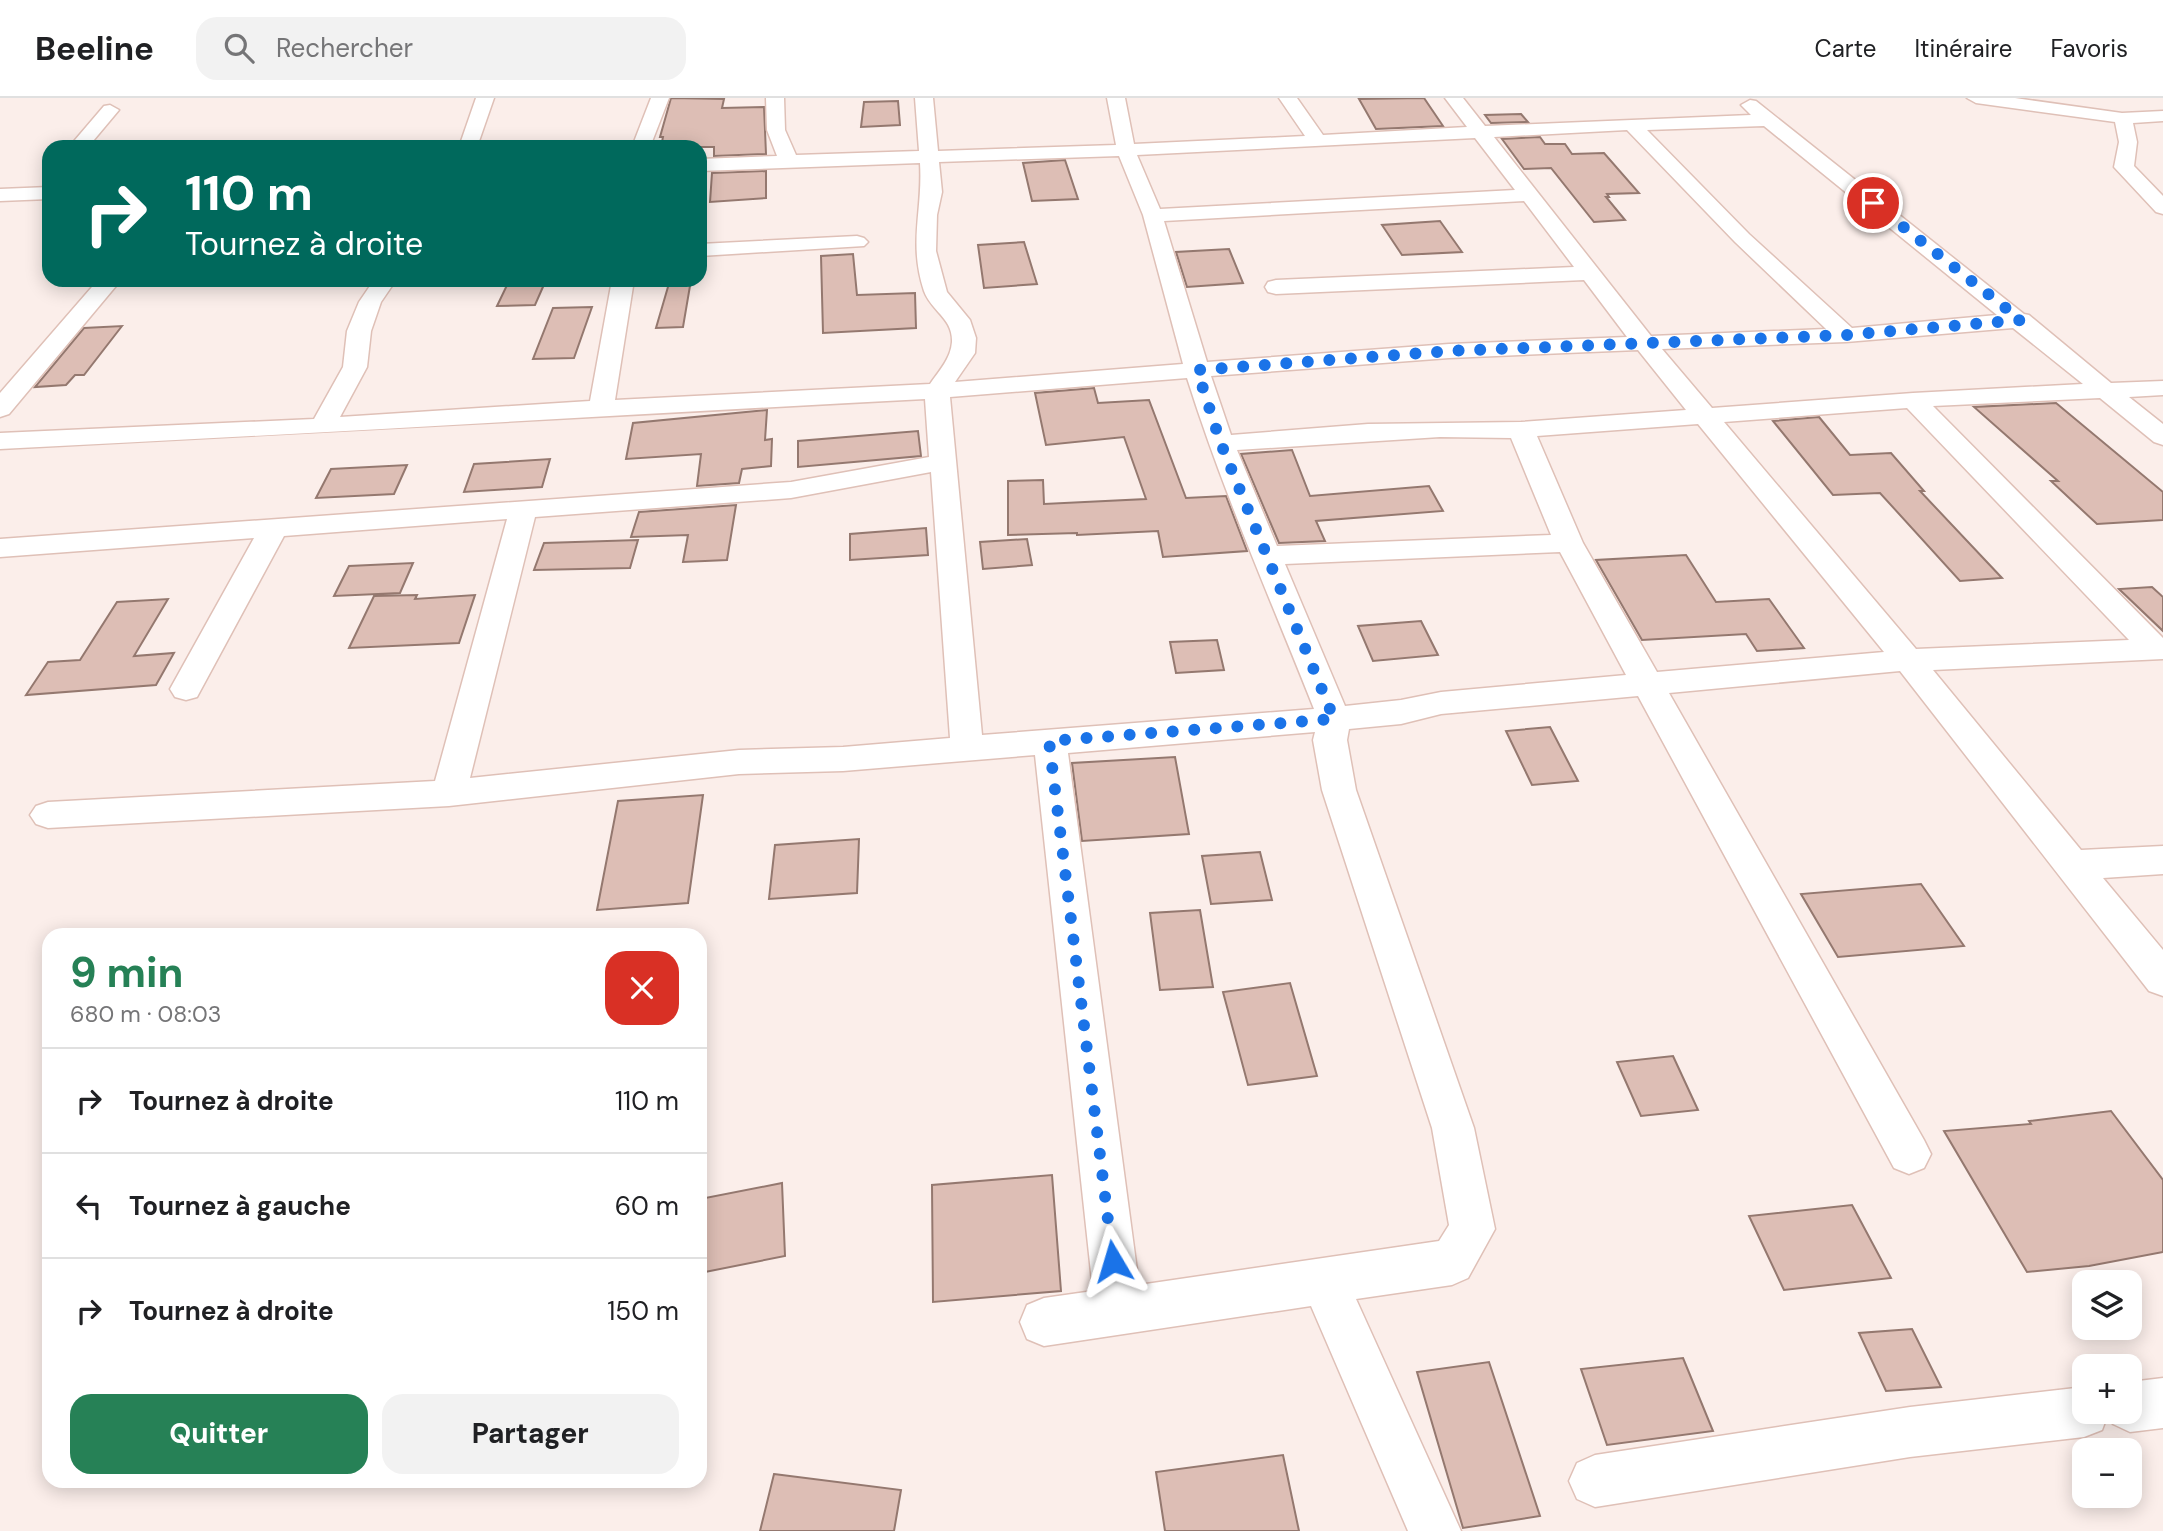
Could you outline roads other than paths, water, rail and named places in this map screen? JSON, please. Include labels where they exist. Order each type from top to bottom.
[{"type":"street","points":[[470,140],[485,98]]},
{"type":"street","points":[[644,140],[660,98]]},
{"type":"street","points":[[775,98],[773,122],[777,139],[789,160]]},
{"type":"street","points":[[924,98],[932,192],[927,215],[925,251],[936,294],[959,320],[964,338],[963,353],[937,391],[967,748]]},
{"type":"street","points":[[1044,1322],[1451,1262],[1472,1229],[1453,1128],[1339,790],[1330,740],[1334,719],[1221,444],[1160,247],[1153,215],[1126,150],[1116,98]]},
{"type":"street","points":[[1288,98],[1317,140]]},
{"type":"street","points":[[1454,98],[1526,195],[1644,343],[1908,660],[2163,979]]},
{"type":"street","points":[[1742,98],[2163,437]]},
{"type":"street","points":[[1976,98],[2127,118],[2163,117]]},
{"type":"street","points":[[2105,98],[2127,118],[2163,133]]},
{"type":"street","points":[[84,140],[110,110]]},
{"type":"street","points":[[2127,118],[2130,148],[2124,167],[2163,208]]},
{"type":"street","points":[[707,165],[1126,150],[1631,124],[1767,120]]},
{"type":"street","points":[[1631,124],[1742,238],[1846,335]]},
{"type":"street","points":[[0,195],[41,194]]},
{"type":"street","points":[[1153,215],[1526,195]]},
{"type":"street","points":[[707,250],[857,242]]},
{"type":"street","points":[[1276,288],[1588,273]]},
{"type":"street","points":[[0,409],[104,287]]},
{"type":"street","points":[[323,426],[355,367],[359,331],[369,302],[380,287]]},
{"type":"street","points":[[601,408],[621,287]]},
{"type":"street","points":[[0,441],[323,426],[601,408],[937,391],[1449,351],[1846,335],[2021,320]]},
{"type":"street","points":[[1221,444],[1368,432],[1521,430],[1913,400],[2163,388]]},
{"type":"street","points":[[1913,400],[2160,650]]},
{"type":"street","points":[[1521,430],[1569,543],[1909,1154]]},
{"type":"street","points":[[0,548],[273,530],[791,489],[944,462]]},
{"type":"street","points":[[449,793],[523,510]]},
{"type":"street","points":[[186,689],[273,530]]},
{"type":"street","points":[[1265,556],[1569,543]]},
{"type":"street","points":[[48,815],[449,793],[739,762],[843,759],[1334,719],[1401,712],[1441,703],[1908,660],[2160,650]]},
{"type":"street","points":[[1049,741],[1119,1311]]},
{"type":"street","points":[[2073,865],[2163,860]]},
{"type":"street","points":[[1324,1281],[1435,1531]]},
{"type":"street","points":[[2142,1406],[2163,1403]]},
{"type":"street","points":[[1595,1481],[1910,1432],[2072,1413]]}]
